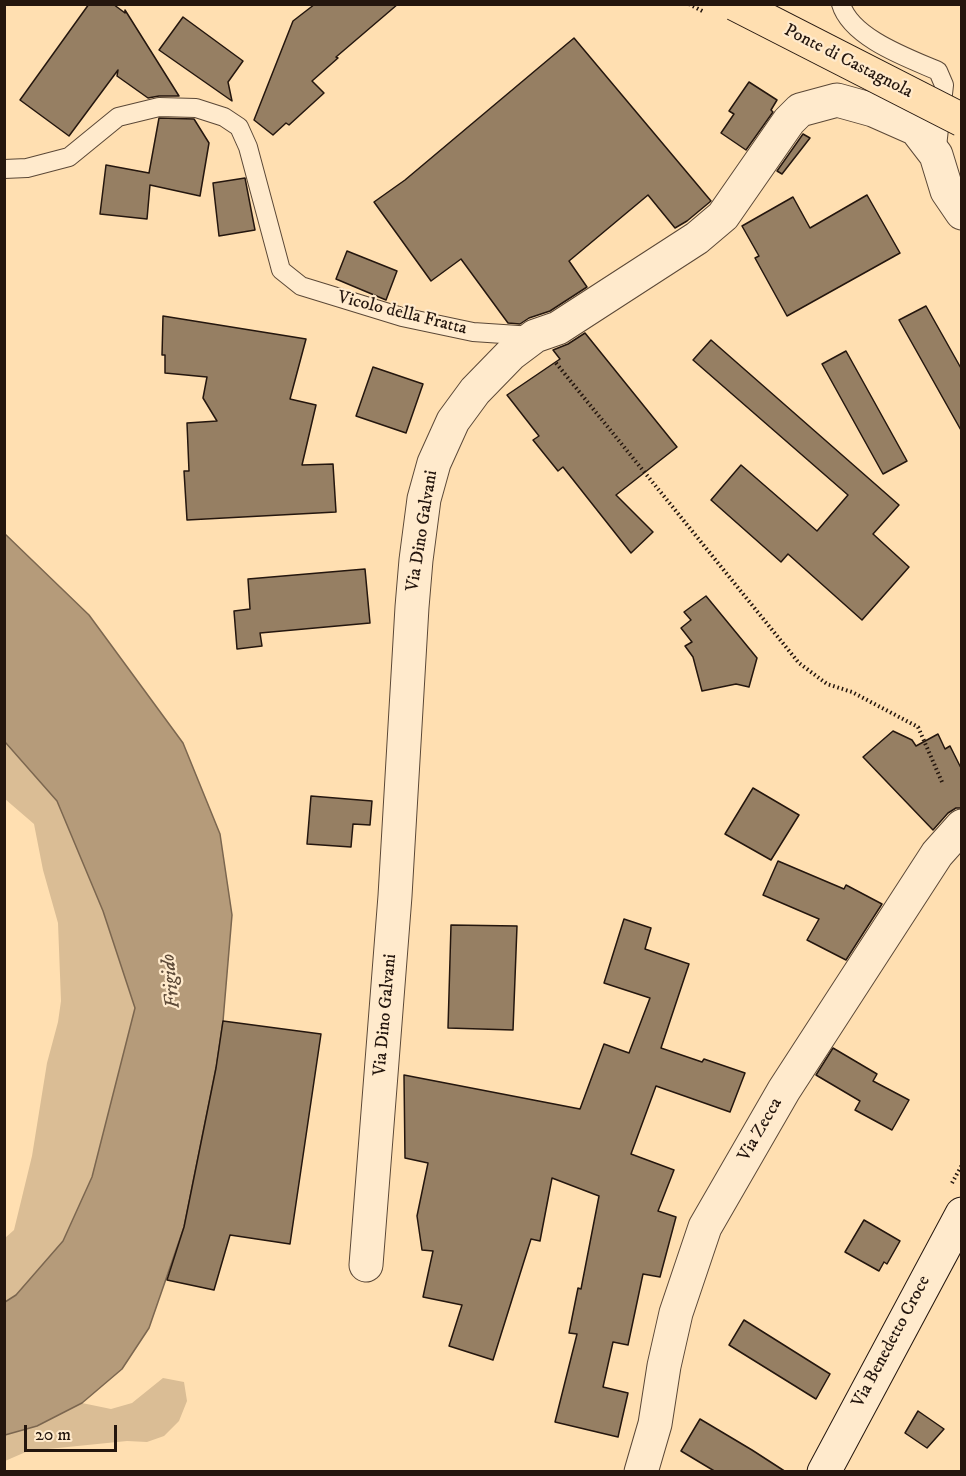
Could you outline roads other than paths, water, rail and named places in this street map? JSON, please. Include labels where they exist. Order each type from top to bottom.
[{"type":"main road","name":"Ponte di Castagnola","points":[[735,4],[962,120]]},
{"type":"street","name":"Via Dino Galvani","points":[[366,1265],[395,896],[416,560],[424,499],[434,463],[453,421],[475,391],[511,354],[535,336],[558,328],[697,238],[723,216],[789,121],[800,110],[837,100],[873,110],[916,129],[936,155],[947,191],[962,213]]},
{"type":"street","name":"Via Zecca","points":[[641,1472],[655,1424],[664,1366],[676,1313],[705,1227],[784,1090],[937,854],[962,826]]},
{"type":"street","name":"Via Benedetto Croce","points":[[824,1472],[962,1214]]},
{"type":"lane","points":[[841,4],[853,25],[868,36],[938,71],[944,86],[936,155]]},
{"type":"lane","name":"Vicolo della Fratta","points":[[4,169],[27,168],[69,156],[118,117],[159,107],[196,108],[224,117],[239,127],[248,147],[281,270],[301,286],[402,317],[463,330],[535,336]]},
{"type":"water","name":"Frigido","points":[[4,533],[89,615],[183,743],[220,834],[232,915],[223,1021],[216,1068],[184,1227],[149,1328],[122,1369],[82,1403],[37,1426],[5,1435],[5,1302],[16,1295],[63,1241],[92,1177],[135,1008],[103,911],[57,801],[5,742]]}]
